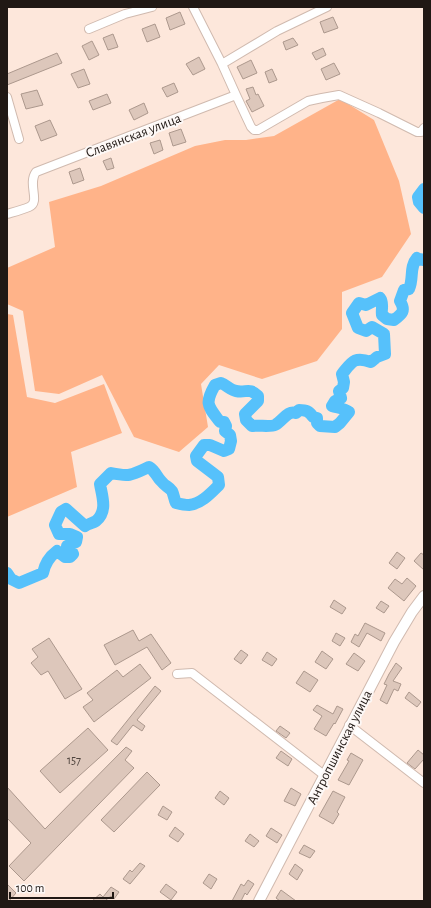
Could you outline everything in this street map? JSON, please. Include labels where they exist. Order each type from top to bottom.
[{"type":"street","points":[[89,29],[125,14],[152,7]]},
{"type":"street","points":[[193,7],[222,64],[251,127],[254,130],[258,130],[308,101],[339,96],[379,113],[417,132],[421,132],[424,128]]},
{"type":"street","points":[[222,64],[277,31],[327,7]]},
{"type":"street","name":"Славянская улица","points":[[7,214],[30,207],[33,204],[35,201],[32,181],[36,172],[236,96]]},
{"type":"street","points":[[7,97],[19,139]]},
{"type":"street","name":"Антропшинская улица","points":[[259,901],[349,725],[394,642],[412,612],[424,596]]},
{"type":"street","points":[[177,674],[192,674],[324,775]]},
{"type":"street","points":[[349,725],[424,783]]},
{"type":"shaded area","points":[[340,99],[374,120],[399,181],[411,234],[382,277],[342,292],[342,329],[317,361],[262,379],[219,365],[201,384],[208,427],[179,452],[134,437],[102,375],[59,394],[35,391],[23,311],[7,304],[7,268],[55,247],[49,202],[101,186],[195,146],[225,140],[246,140],[274,136]]},
{"type":"shaded area","points":[[7,314],[13,315],[27,397],[55,403],[104,384],[122,433],[71,452],[77,487],[7,517]]},
{"type":"building","points":[[180,12],[185,24],[170,30],[166,18]]},
{"type":"building","points":[[333,17],[338,28],[324,33],[320,22]]},
{"type":"building","points":[[155,24],[160,37],[147,42],[142,29]]},
{"type":"building","points":[[113,34],[118,47],[108,50],[103,38]]},
{"type":"building","points":[[293,38],[298,45],[286,50],[283,42]]},
{"type":"building","points":[[92,41],[99,55],[89,60],[82,46]]},
{"type":"building","points":[[323,48],[326,55],[316,60],[312,53]]},
{"type":"building","points":[[57,53],[62,63],[7,85],[7,74]]},
{"type":"building","points":[[199,57],[205,69],[193,75],[186,64]]},
{"type":"building","points":[[251,60],[257,73],[243,79],[237,67]]},
{"type":"building","points":[[334,63],[340,74],[326,80],[321,69]]},
{"type":"building","points":[[84,69],[90,84],[78,88],[71,74]]},
{"type":"building","points":[[272,69],[277,80],[269,83],[265,72]]},
{"type":"building","points":[[174,83],[178,92],[167,97],[162,88]]},
{"type":"building","points":[[253,87],[256,95],[258,94],[264,106],[252,112],[246,101],[250,99],[246,89]]},
{"type":"building","points":[[37,90],[43,105],[26,109],[21,94]]},
{"type":"building","points":[[107,94],[111,103],[93,110],[89,101]]},
{"type":"building","points":[[144,103],[148,113],[134,120],[129,110]]},
{"type":"building","points":[[50,120],[57,135],[41,141],[35,126]]},
{"type":"building","points":[[181,129],[186,142],[173,146],[169,133]]},
{"type":"building","points":[[160,140],[163,150],[154,154],[150,143]]},
{"type":"building","points":[[111,158],[114,168],[107,170],[103,161]]},
{"type":"building","points":[[80,168],[84,180],[73,184],[69,172]]},
{"type":"building","points":[[397,552],[405,558],[397,569],[389,563]]},
{"type":"building","points":[[421,553],[424,555],[424,570],[414,561]]},
{"type":"building","points":[[407,578],[416,586],[404,601],[388,588],[395,579],[402,584]]},
{"type":"building","points":[[334,600],[346,608],[342,614],[330,607]]},
{"type":"building","points":[[381,601],[389,606],[384,613],[376,608]]},
{"type":"building","points":[[365,623],[385,633],[381,641],[367,633],[359,647],[351,642],[355,634],[358,636]]},
{"type":"building","points":[[133,630],[139,641],[151,634],[171,663],[162,670],[147,647],[115,665],[104,645]]},
{"type":"building","points":[[336,633],[345,638],[340,646],[332,641]]},
{"type":"building","points":[[49,638],[82,689],[65,699],[48,671],[41,675],[31,663],[38,657],[32,649]]},
{"type":"building","points":[[241,650],[248,655],[241,664],[234,659]]},
{"type":"building","points":[[322,651],[333,659],[326,669],[315,662]]},
{"type":"building","points":[[267,652],[277,659],[272,666],[262,660]]},
{"type":"building","points":[[354,653],[365,661],[358,671],[346,664]]},
{"type":"building","points":[[396,663],[402,668],[393,681],[401,684],[398,691],[394,689],[387,704],[380,700],[387,685],[384,684]]},
{"type":"building","points":[[140,664],[151,678],[94,722],[83,707],[93,700],[87,693],[117,670],[123,677]]},
{"type":"building","points":[[304,671],[318,680],[310,692],[296,683]]},
{"type":"building","points":[[155,686],[161,691],[137,720],[145,726],[142,731],[133,725],[117,745],[111,741]]},
{"type":"building","points":[[409,692],[421,702],[417,707],[405,698]]},
{"type":"building","points":[[317,705],[333,714],[337,706],[343,709],[335,724],[334,723],[326,736],[314,729],[322,716],[313,710]]},
{"type":"building","points":[[280,726],[290,733],[286,738],[276,731]]},
{"type":"building","points":[[88,728],[108,750],[60,793],[40,771]]},
{"type":"building","points":[[126,747],[132,751],[125,760],[134,768],[24,881],[9,866],[31,843],[7,818],[7,787],[45,829]]},
{"type":"building","points":[[418,750],[424,755],[424,759],[415,769],[407,763]]},
{"type":"building","points":[[281,751],[292,759],[288,766],[276,758]]},
{"type":"building","points":[[351,753],[363,760],[349,785],[338,780],[349,761],[347,760]]},
{"type":"building","points":[[147,772],[160,785],[114,832],[101,820]]},
{"type":"building","points":[[291,788],[301,794],[295,806],[284,801]]},
{"type":"building","points":[[220,791],[229,798],[224,805],[215,798]]},
{"type":"building","points":[[333,791],[345,797],[337,812],[339,814],[333,824],[319,816]]},
{"type":"building","points":[[163,806],[172,812],[167,820],[158,815]]},
{"type":"building","points":[[175,827],[184,834],[178,842],[169,836]]},
{"type":"building","points":[[271,828],[282,835],[277,843],[266,836]]},
{"type":"building","points":[[250,834],[259,841],[254,847],[245,841]]},
{"type":"building","points":[[304,845],[315,851],[310,858],[299,853]]},
{"type":"building","points":[[140,863],[145,866],[130,884],[123,879],[130,870],[132,872]]},
{"type":"building","points":[[295,864],[303,870],[297,880],[289,874]]},
{"type":"building","points":[[209,874],[217,879],[211,889],[203,883]]},
{"type":"building","points":[[248,880],[254,884],[247,895],[245,893],[241,901],[232,901],[241,884],[244,886]]},
{"type":"building","points":[[7,884],[16,893],[9,901],[7,901]]},
{"type":"building","points":[[166,884],[177,892],[171,900],[160,892]]},
{"type":"building","points":[[111,887],[119,892],[114,899],[111,896],[106,900],[107,901],[92,901],[100,894],[103,897]]},
{"type":"building","points":[[281,890],[296,901],[280,901],[276,898]]},
{"type":"waterway","points":[[424,189],[418,197],[419,202],[424,208]]},
{"type":"waterway","points":[[7,573],[11,579],[19,583],[43,573],[48,560],[57,551],[65,557],[70,557],[73,554],[67,546],[76,542],[77,537],[70,534],[59,534],[55,525],[61,512],[66,509],[85,526],[96,521],[100,517],[103,508],[103,498],[100,484],[111,473],[123,475],[131,474],[149,467],[164,485],[170,488],[176,503],[179,504],[187,505],[198,503],[209,495],[219,485],[218,477],[197,461],[196,456],[204,445],[210,445],[224,451],[229,449],[231,441],[230,435],[225,431],[226,426],[224,422],[220,422],[209,405],[209,397],[215,385],[221,383],[234,390],[250,391],[258,396],[258,401],[245,414],[246,420],[252,426],[275,425],[288,414],[293,412],[296,413],[299,410],[304,410],[310,413],[313,417],[317,418],[317,423],[320,426],[335,427],[349,412],[332,406],[335,401],[341,398],[339,391],[343,388],[344,382],[342,374],[354,361],[365,360],[371,362],[377,357],[385,354],[384,334],[372,327],[366,331],[358,328],[352,313],[359,303],[366,305],[380,298],[382,304],[382,315],[387,319],[394,320],[403,310],[400,301],[404,290],[409,289],[413,265],[417,258],[424,260]]}]
